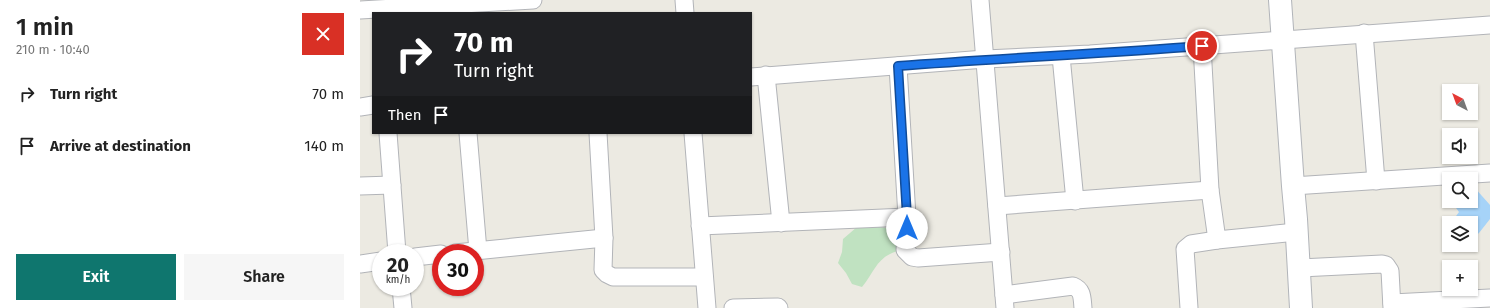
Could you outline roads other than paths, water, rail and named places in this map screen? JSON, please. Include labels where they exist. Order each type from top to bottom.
[{"type":"street","points":[[360,10],[379,7],[533,0]]},
{"type":"street","points":[[684,0],[685,12]]},
{"type":"street","points":[[980,0],[1005,302],[1073,286],[1082,293],[1083,308]]},
{"type":"street","points":[[1280,0],[1296,232],[1300,268],[1301,308]]},
{"type":"street","points":[[781,222],[758,76],[1490,25]]},
{"type":"street","points":[[1364,33],[1376,181]]},
{"type":"street","points":[[1202,46],[1210,190],[1218,240]]},
{"type":"street","points":[[1061,56],[1076,200]]},
{"type":"street","points":[[898,66],[907,217],[905,250],[912,257],[918,258],[1001,252]]},
{"type":"street","points":[[360,107],[372,105]]},
{"type":"street","points":[[388,134],[396,244]]},
{"type":"street","points":[[468,134],[477,244]]},
{"type":"street","points":[[598,134],[604,238],[603,270],[613,277],[704,277]]},
{"type":"street","points":[[694,134],[706,308]]},
{"type":"street","points":[[1293,186],[1490,173]]},
{"type":"street","points":[[360,186],[392,185]]},
{"type":"street","points":[[997,206],[1210,190]]},
{"type":"street","points":[[700,226],[907,217]]},
{"type":"street","points":[[1188,308],[1185,249],[1191,244],[1296,232]]},
{"type":"street","points":[[484,250],[604,238]]},
{"type":"street","points":[[360,264],[372,262]]},
{"type":"street","points":[[1300,268],[1386,265],[1390,271],[1392,305],[1490,298]]},
{"type":"street","points":[[402,296],[403,308]]},
{"type":"street","points":[[733,308],[779,308]]},
{"type":"water","points":[[1478,192],[1490,205],[1490,219],[1478,234],[1478,216],[1456,216],[1459,212],[1456,208],[1478,208]]}]
